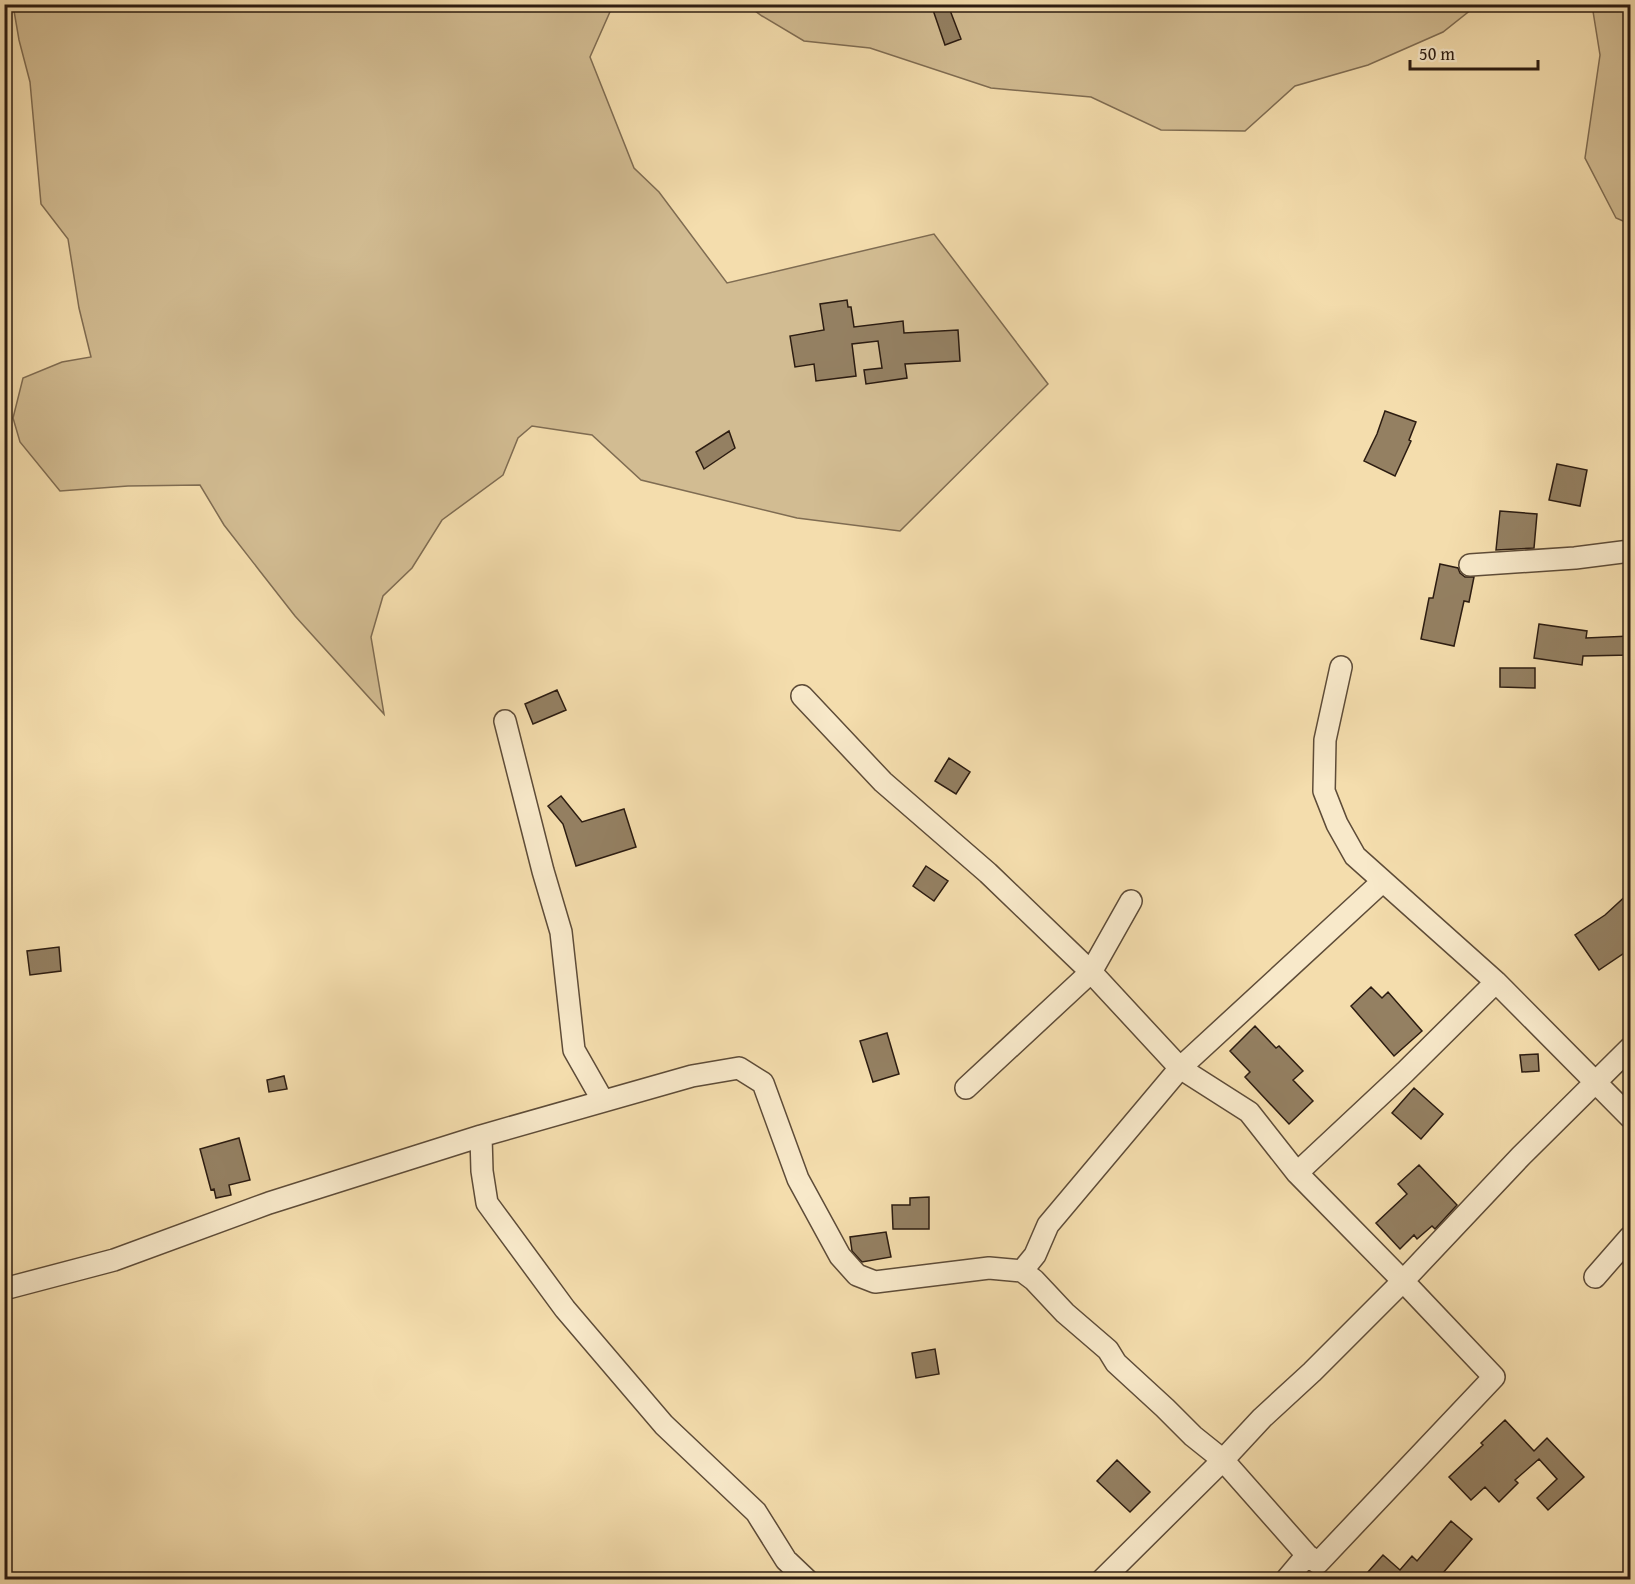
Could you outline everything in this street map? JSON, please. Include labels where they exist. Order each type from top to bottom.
[{"type":"street","points":[[1470,565],[1575,558],[1630,551]]},
{"type":"street","points":[[1341,667],[1325,740],[1324,791],[1337,824],[1355,856],[1496,982],[1630,1117]]},
{"type":"street","points":[[4,1289],[114,1260],[269,1203],[481,1136],[692,1076],[739,1068],[763,1083],[798,1179],[840,1256],[857,1275],[875,1282],[989,1268],[1022,1271],[1034,1280],[1065,1313],[1108,1350],[1116,1363],[1193,1436],[1223,1460],[1308,1555],[1318,1563],[1494,1377],[1297,1173],[1249,1113],[1180,1068],[1091,972],[988,873],[884,782],[802,696]]},
{"type":"street","points":[[505,721],[561,932],[574,1050],[603,1101]]},
{"type":"street","points":[[1022,1271],[1035,1256],[1048,1225],[1180,1068],[1383,881]]},
{"type":"street","points":[[966,1088],[1091,972],[1131,901]]},
{"type":"street","points":[[1297,1173],[1405,1072],[1496,982]]},
{"type":"street","points":[[1102,1580],[1262,1418],[1312,1372],[1403,1281],[1521,1156],[1630,1048]]},
{"type":"street","points":[[481,1136],[482,1171],[487,1203],[565,1310],[664,1425],[756,1512],[786,1560],[807,1580]]},
{"type":"street","points":[[1595,1277],[1630,1238]]},
{"type":"street","points":[[1286,1580],[1308,1555]]},
{"type":"shaded area","points":[[13,5],[613,5],[590,57],[634,168],[659,192],[727,283],[934,234],[1048,384],[900,531],[797,518],[641,480],[592,435],[532,426],[518,438],[503,475],[442,520],[412,568],[383,596],[371,637],[384,714],[295,616],[224,525],[200,485],[128,486],[60,491],[20,442],[13,418],[23,378],[62,362],[91,357],[79,308],[68,239],[41,204],[30,82]]},
{"type":"shaded area","points":[[747,5],[1477,5],[1443,32],[1368,65],[1295,86],[1245,131],[1161,130],[1091,97],[991,88],[870,48],[804,41]]},
{"type":"shaded area","points":[[1592,5],[1630,5],[1630,224],[1616,218],[1585,158],[1600,55]]},
{"type":"building","points":[[948,5],[961,39],[945,45],[933,10]]},
{"type":"building","points":[[847,300],[848,307],[851,307],[854,327],[903,321],[904,333],[958,330],[960,361],[905,364],[907,378],[866,384],[864,370],[882,368],[878,341],[852,344],[856,376],[816,381],[814,364],[795,367],[790,336],[824,330],[820,304]]},
{"type":"building","points":[[1385,411],[1416,422],[1409,440],[1411,441],[1395,476],[1364,461]]},
{"type":"building","points":[[729,431],[735,448],[704,469],[696,452]]},
{"type":"building","points":[[1557,464],[1587,470],[1580,506],[1549,500]]},
{"type":"building","points":[[1500,511],[1537,514],[1534,548],[1496,550]]},
{"type":"building","points":[[1440,564],[1458,568],[1465,577],[1474,577],[1469,602],[1464,601],[1454,646],[1421,639],[1429,598],[1433,598]]},
{"type":"building","points":[[1539,624],[1587,631],[1586,638],[1630,636],[1630,655],[1583,656],[1582,665],[1534,658]]},
{"type":"building","points":[[1500,668],[1535,668],[1535,688],[1500,687]]},
{"type":"building","points":[[557,690],[566,710],[533,724],[525,704]]},
{"type":"building","points":[[949,758],[970,772],[956,794],[935,781]]},
{"type":"building","points":[[561,796],[582,822],[624,809],[636,847],[576,866],[563,824],[548,806]]},
{"type":"building","points":[[926,866],[948,881],[934,901],[913,886]]},
{"type":"building","points":[[1630,892],[1630,949],[1599,970],[1575,935],[1605,915]]},
{"type":"building","points":[[59,947],[61,971],[30,975],[27,951]]},
{"type":"building","points":[[1371,987],[1382,998],[1388,992],[1422,1031],[1394,1056],[1351,1006]]},
{"type":"building","points":[[1255,1026],[1276,1048],[1279,1046],[1303,1071],[1293,1080],[1313,1101],[1289,1124],[1245,1077],[1250,1072],[1230,1051]]},
{"type":"building","points":[[887,1033],[899,1074],[873,1082],[860,1041]]},
{"type":"building","points":[[1538,1054],[1539,1071],[1522,1072],[1520,1055]]},
{"type":"building","points":[[284,1076],[287,1089],[269,1092],[267,1080]]},
{"type":"building","points":[[1414,1088],[1443,1114],[1421,1139],[1392,1113]]},
{"type":"building","points":[[239,1138],[250,1180],[229,1185],[231,1195],[216,1198],[214,1189],[211,1190],[200,1149]]},
{"type":"building","points":[[1419,1165],[1457,1205],[1435,1229],[1432,1226],[1417,1239],[1414,1235],[1400,1249],[1376,1223],[1407,1194],[1398,1184]]},
{"type":"building","points":[[929,1197],[929,1229],[893,1229],[892,1205],[910,1205],[910,1198]]},
{"type":"building","points":[[886,1232],[891,1257],[862,1262],[852,1251],[850,1237]]},
{"type":"building","points":[[935,1349],[939,1374],[916,1378],[912,1353]]},
{"type":"building","points":[[1505,1420],[1534,1451],[1547,1438],[1584,1477],[1548,1510],[1537,1498],[1557,1479],[1539,1459],[1515,1480],[1518,1483],[1499,1502],[1485,1487],[1471,1500],[1449,1477],[1483,1445],[1481,1443]]},
{"type":"building","points":[[1117,1460],[1150,1492],[1130,1512],[1097,1481]]},
{"type":"building","points":[[1451,1521],[1472,1539],[1437,1580],[1376,1580],[1368,1572],[1383,1555],[1400,1570],[1412,1556],[1417,1561]]}]
